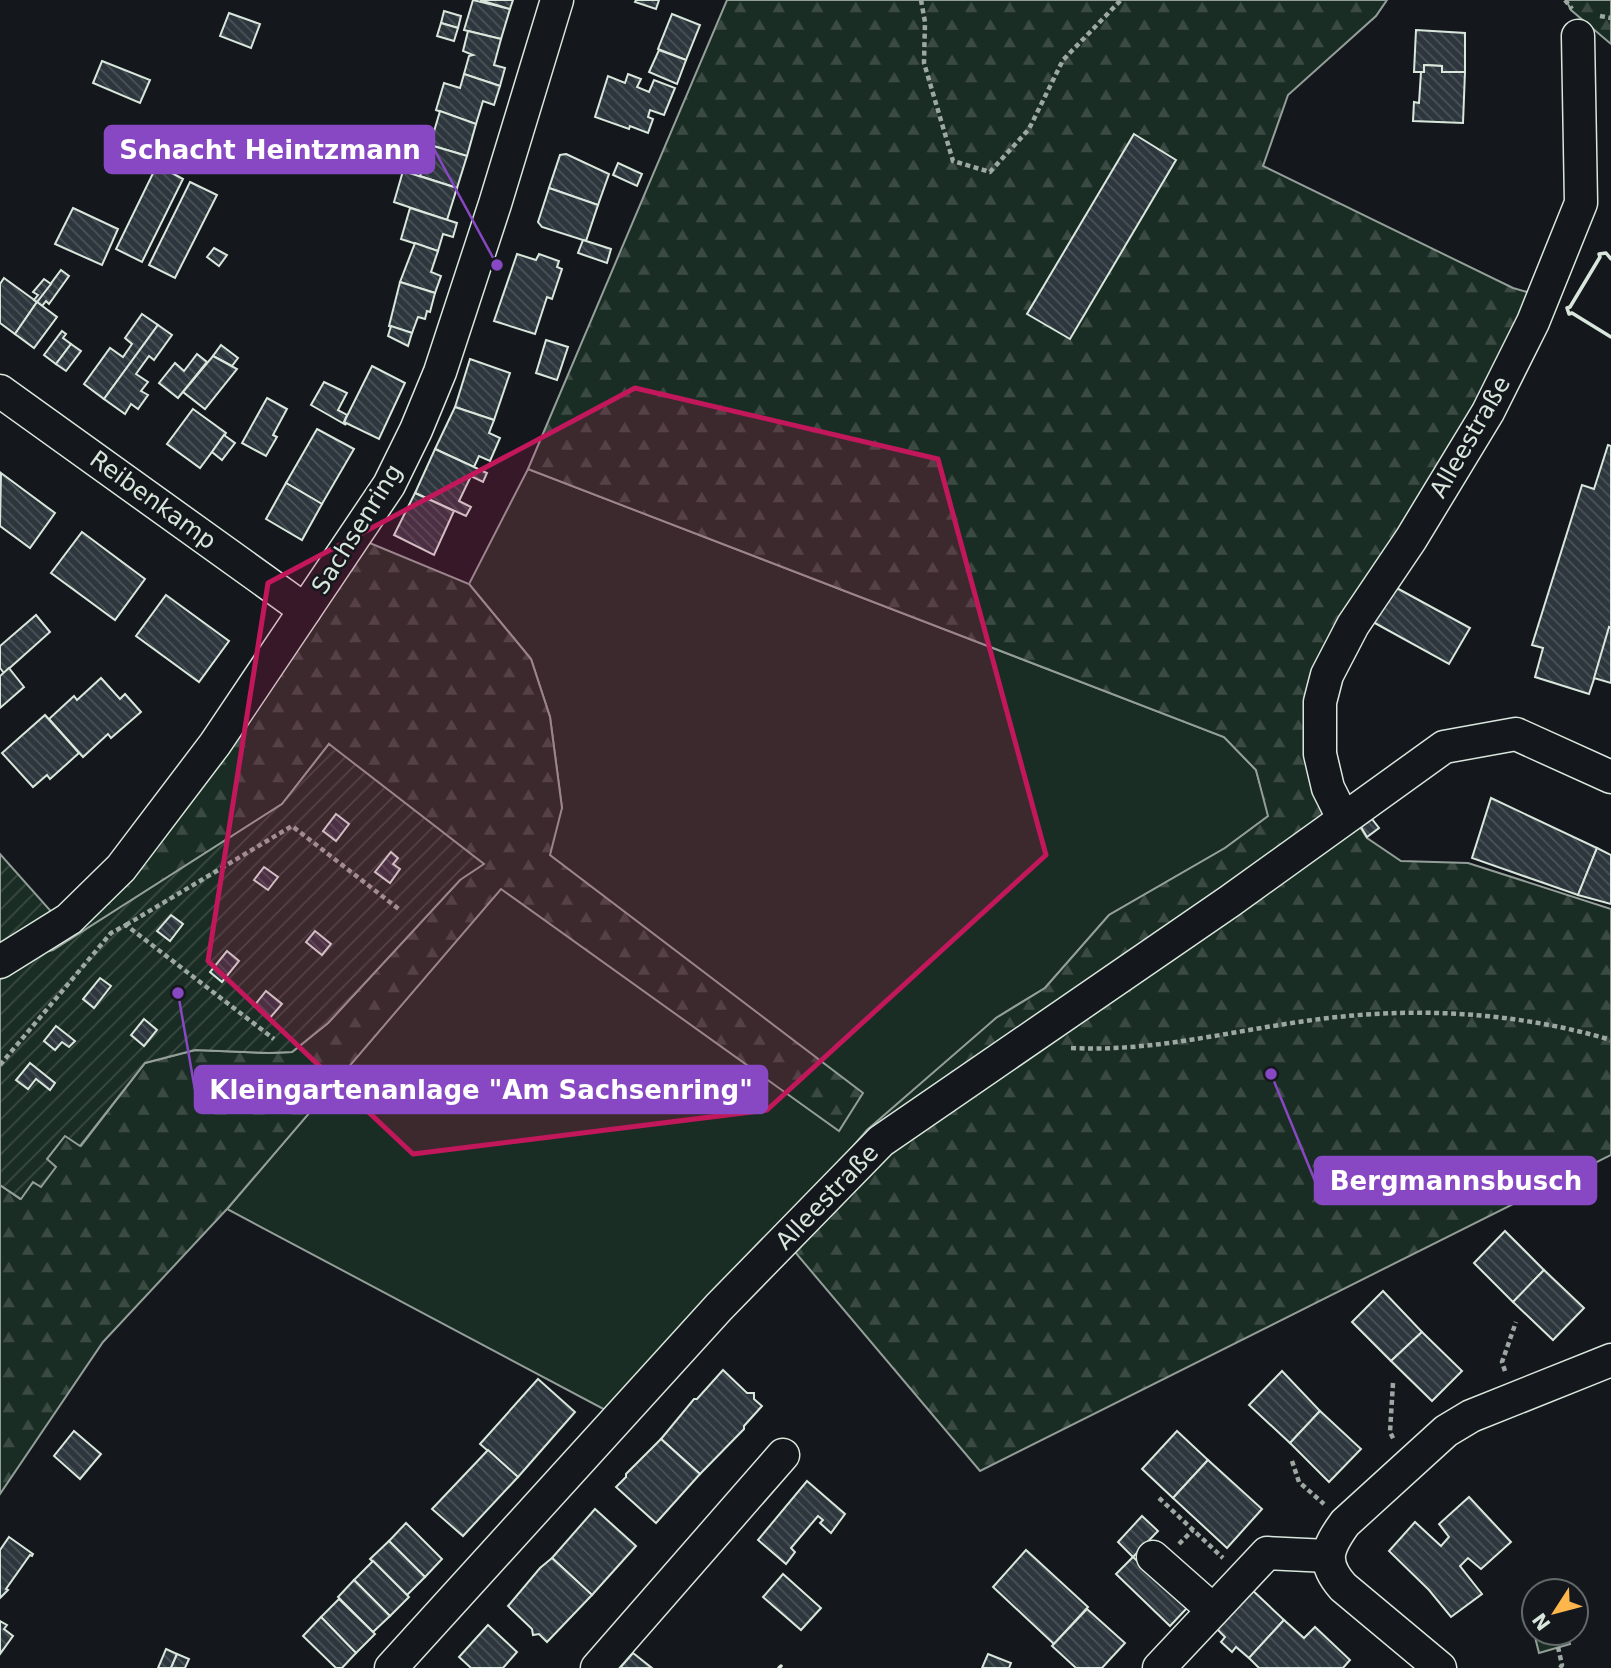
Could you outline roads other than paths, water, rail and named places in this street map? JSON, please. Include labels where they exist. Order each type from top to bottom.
[{"type":"street","name":"Sachsenring","points":[[0,962],[69,919],[121,868],[201,764],[388,485],[440,372],[557,0]]},
{"type":"street","name":"Alleestraße","points":[[391,1668],[710,1317],[871,1150],[1230,901],[1347,815],[1328,788],[1320,754],[1320,702],[1327,675],[1353,625],[1411,539],[1488,412],[1533,322],[1576,215],[1581,202],[1578,36]]},
{"type":"street","name":"Reibenkamp","points":[[0,391],[305,611]]},
{"type":"street","points":[[1347,815],[1444,747],[1516,734],[1611,777]]},
{"type":"street","points":[[1440,1668],[1343,1587],[1332,1574],[1328,1556],[1335,1538],[1345,1524],[1446,1431],[1471,1416],[1611,1360]]},
{"type":"street","points":[[597,1668],[783,1455]]},
{"type":"street","points":[[1158,1668],[1267,1553],[1328,1556]]},
{"type":"street","points":[[1153,1557],[1213,1610]]},
{"type":"place","name":"Schacht Heintzmann","points":[[497,265]]},
{"type":"place","name":"Kleingartenanlage \"Am Sachsenring\"","points":[[178,993]]},
{"type":"place","name":"Bergmannsbusch","points":[[1271,1074]]}]
